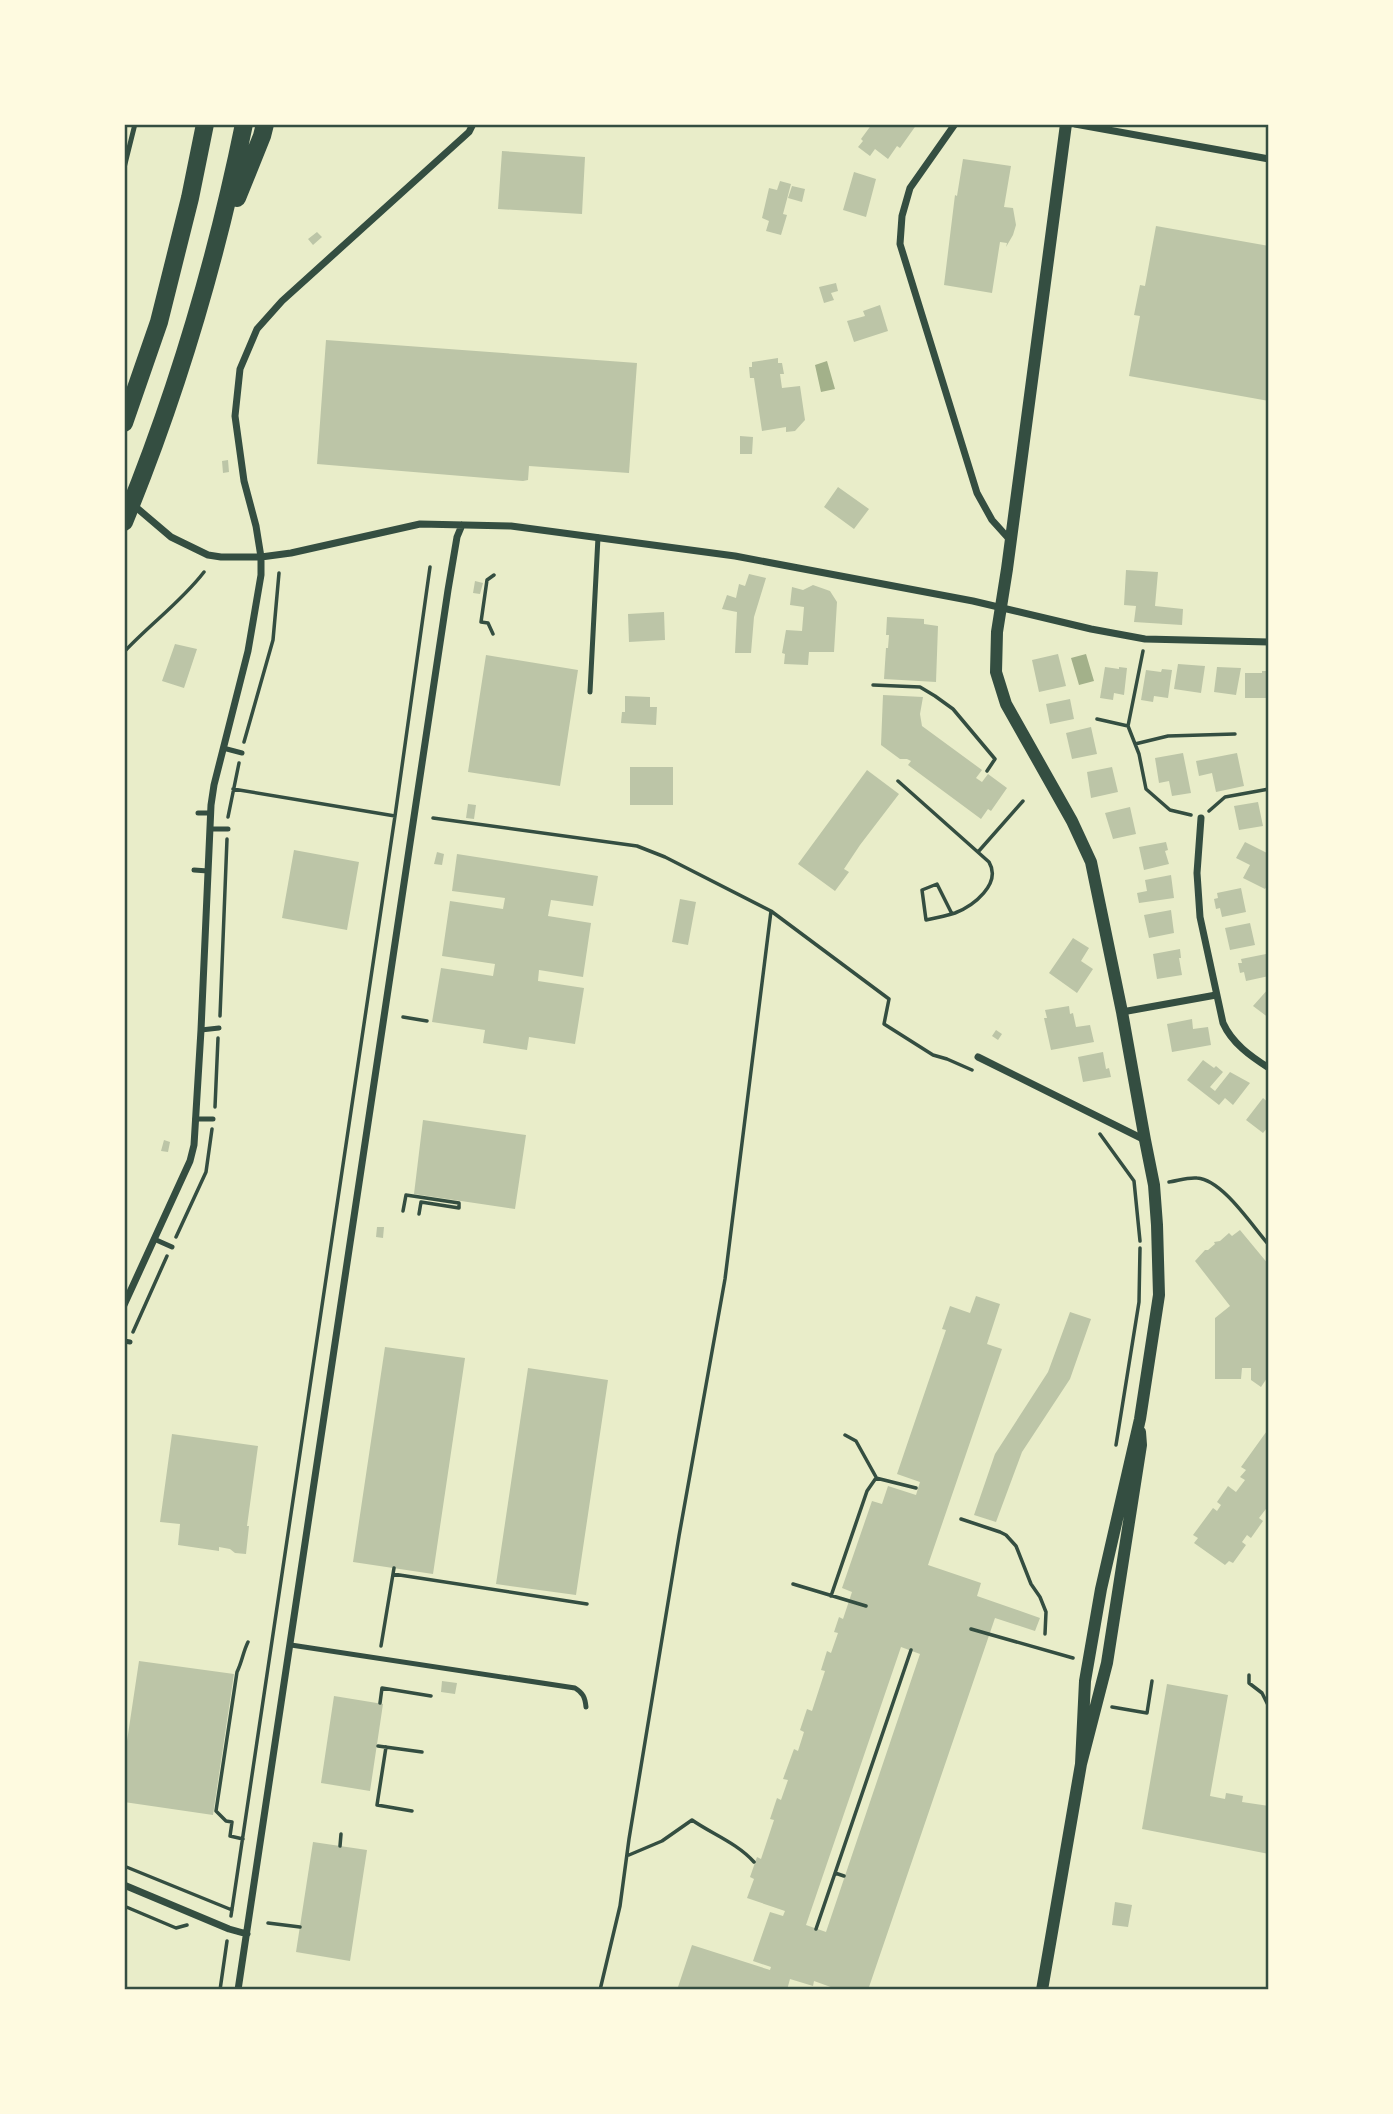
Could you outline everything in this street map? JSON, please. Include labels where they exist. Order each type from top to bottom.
[{"type":"highway","points":[[124,423],[159,322],[190,198],[205,124]]},
{"type":"highway","points":[[124,522],[191,340],[214,257],[244,124]]},
{"type":"highway","points":[[214,257],[265,124]]},
{"type":"street","points":[[124,1305],[190,1161],[194,1145],[214,785],[255,620],[261,575],[261,556],[244,481],[235,415],[240,369],[257,329],[282,301],[469,132],[474,124]]},
{"type":"street","points":[[956,124],[911,188],[902,216],[901,244],[977,494],[992,520],[1010,540]]},
{"type":"street","points":[[1066,124],[1000,608],[996,672],[1006,704],[1072,821],[1091,862],[1122,1012],[1155,1198],[1159,1295],[1140,1419],[1101,1589],[1085,1681],[1081,1764]]},
{"type":"street","points":[[1075,124],[1269,159]]},
{"type":"street","points":[[124,497],[171,537],[208,555],[221,557],[291,553],[420,524],[511,526],[735,556],[1145,639],[1269,642]]},
{"type":"street","points":[[238,1990],[448,590],[457,537],[462,525]]},
{"type":"street","points":[[1200,818],[1200,917],[1216,995],[1228,1033],[1252,1057],[1269,1068]]},
{"type":"street","points":[[1122,1012],[1216,995]]},
{"type":"street","points":[[978,1057],[1145,1140]]},
{"type":"street","points":[[1042,1990],[1081,1764],[1107,1663],[1141,1445],[1140,1419]]},
{"type":"street","points":[[124,1885],[247,1934]]},
{"type":"lane","points":[[124,168],[135,124]]},
{"type":"lane","points":[[590,692],[598,537]]},
{"type":"lane","points":[[223,748],[242,753]]},
{"type":"lane","points":[[198,813],[211,813]]},
{"type":"lane","points":[[210,829],[228,829]]},
{"type":"lane","points":[[194,870],[208,870]]},
{"type":"lane","points":[[201,1030],[219,1028]]},
{"type":"lane","points":[[195,1119],[213,1119]]},
{"type":"lane","points":[[154,1239],[172,1247]]},
{"type":"lane","points":[[291,1645],[575,1688],[582,1692],[586,1707]]},
{"type":"path","points":[[220,1990],[430,567]]},
{"type":"path","points":[[124,652],[143,631],[184,597],[204,572]]},
{"type":"path","points":[[492,635],[488,624],[481,622],[487,580],[494,575]]},
{"type":"path","points":[[1145,639],[1128,726],[1139,754],[1146,789],[1170,810],[1200,818],[1225,797],[1269,789]]},
{"type":"path","points":[[873,685],[920,687],[953,709],[995,759],[987,771]]},
{"type":"path","points":[[1097,719],[1128,726]]},
{"type":"path","points":[[1135,744],[1168,736],[1235,734]]},
{"type":"path","points":[[898,780],[989,862],[993,869],[992,878],[980,898],[952,914],[926,920],[922,890],[937,884],[952,914]]},
{"type":"path","points":[[233,789],[395,816]]},
{"type":"path","points":[[978,852],[1023,801]]},
{"type":"path","points":[[433,818],[637,846],[666,857],[771,911],[889,999],[884,1024],[933,1055],[972,1070]]},
{"type":"path","points":[[600,1990],[620,1906],[682,1523],[725,1279],[771,911]]},
{"type":"path","points":[[403,1017],[427,1021]]},
{"type":"path","points":[[1095,1127],[1134,1181],[1140,1243],[1139,1302],[1115,1450]]},
{"type":"path","points":[[1169,1182],[1196,1178],[1211,1182],[1226,1194],[1269,1245]]},
{"type":"path","points":[[403,1211],[406,1195],[459,1203],[459,1208],[421,1202],[419,1214]]},
{"type":"path","points":[[845,1435],[856,1441],[876,1478],[916,1488]]},
{"type":"path","points":[[831,1596],[867,1491],[876,1478]]},
{"type":"path","points":[[961,1518],[1006,1535],[1016,1546],[1046,1612],[1045,1634]]},
{"type":"path","points":[[379,1659],[394,1568]]},
{"type":"path","points":[[393,1574],[587,1604]]},
{"type":"path","points":[[793,1584],[866,1606]]},
{"type":"path","points":[[971,1629],[1076,1658]]},
{"type":"path","points":[[243,1839],[230,1836],[232,1822],[226,1821],[216,1811],[237,1672],[248,1642]]},
{"type":"path","points":[[816,1929],[911,1650]]},
{"type":"path","points":[[1249,1675],[1249,1683],[1262,1693],[1269,1707]]},
{"type":"path","points":[[1112,1707],[1147,1713],[1152,1681]]},
{"type":"path","points":[[380,1703],[382,1688],[431,1696]]},
{"type":"path","points":[[377,1746],[422,1752]]},
{"type":"path","points":[[386,1747],[377,1805],[412,1811]]},
{"type":"path","points":[[628,1856],[662,1841],[692,1819],[706,1830],[738,1847],[754,1862]]},
{"type":"path","points":[[340,1846],[341,1833]]},
{"type":"path","points":[[124,1866],[232,1910]]},
{"type":"path","points":[[835,1873],[845,1877]]},
{"type":"path","points":[[124,1906],[176,1928],[187,1924],[197,1929]]},
{"type":"path","points":[[268,1923],[300,1927]]},
{"type":"path","points":[[217,1938],[227,1943]]},
{"type":"shaded area","points":[[827,361],[835,389],[821,392],[815,365]]},
{"type":"shaded area","points":[[1086,654],[1094,681],[1079,685],[1071,658]]},
{"type":"building","points":[[872,124],[917,124],[900,148],[897,146],[888,159],[875,149],[870,156],[858,147]]},
{"type":"building","points":[[502,151],[585,157],[582,214],[498,209]]},
{"type":"building","points":[[963,159],[1011,166],[1004,207],[1013,208],[1016,225],[1006,247],[1007,243],[1000,242],[992,293],[944,285],[955,195],[957,196]]},
{"type":"building","points":[[854,172],[876,179],[866,217],[843,210]]},
{"type":"building","points":[[780,181],[791,184],[781,235],[766,231],[769,221],[762,218],[769,188],[777,190]]},
{"type":"building","points":[[792,186],[805,189],[802,202],[788,198]]},
{"type":"building","points":[[1156,226],[1269,246],[1269,401],[1129,376],[1140,316],[1134,315],[1140,285],[1145,286]]},
{"type":"building","points":[[317,232],[322,237],[313,245],[308,239]]},
{"type":"building","points":[[836,283],[838,291],[831,293],[834,300],[824,303],[819,287]]},
{"type":"building","points":[[880,305],[888,331],[854,342],[847,321],[865,316],[863,311]]},
{"type":"building","points":[[326,340],[637,363],[629,473],[529,466],[528,480],[523,481],[317,464]]},
{"type":"building","points":[[778,358],[784,374],[780,374],[782,388],[800,386],[805,420],[795,431],[786,432],[786,427],[762,431],[754,378],[750,378],[749,367],[752,367],[752,362]]},
{"type":"building","points":[[740,436],[753,437],[752,454],[740,454]]},
{"type":"building","points":[[228,460],[229,472],[223,473],[222,461]]},
{"type":"building","points":[[838,487],[869,509],[854,529],[824,507]]},
{"type":"building","points":[[1126,570],[1158,572],[1155,606],[1183,609],[1182,625],[1134,622],[1136,606],[1124,605]]},
{"type":"building","points":[[749,574],[766,578],[754,617],[751,653],[735,653],[737,612],[722,609],[727,595],[736,598],[739,584],[745,586]]},
{"type":"building","points":[[475,581],[483,583],[480,594],[473,593]]},
{"type":"building","points":[[813,585],[830,591],[837,602],[834,652],[809,652],[808,665],[784,664],[785,654],[782,653],[786,630],[802,631],[804,607],[790,605],[792,587],[803,590]]},
{"type":"building","points":[[664,612],[665,640],[629,642],[628,614]]},
{"type":"building","points":[[887,617],[924,619],[924,624],[938,626],[936,682],[884,679],[889,635],[886,635]]},
{"type":"building","points":[[175,644],[197,649],[184,688],[162,681]]},
{"type":"building","points":[[1058,654],[1066,686],[1039,692],[1032,660]]},
{"type":"building","points":[[486,655],[578,670],[560,786],[468,772]]},
{"type":"building","points":[[1178,664],[1205,666],[1201,693],[1174,689]]},
{"type":"building","points":[[1105,667],[1127,668],[1124,695],[1114,693],[1113,700],[1100,698]]},
{"type":"building","points":[[1217,667],[1241,668],[1236,695],[1214,692]]},
{"type":"building","points":[[1162,669],[1172,670],[1168,698],[1154,696],[1153,702],[1141,700],[1146,670],[1161,672]]},
{"type":"building","points":[[1269,671],[1269,698],[1245,698],[1245,673]]},
{"type":"building","points":[[883,695],[923,697],[920,714],[922,726],[982,770],[976,778],[982,782],[988,774],[1007,788],[991,811],[988,809],[981,819],[908,765],[911,761],[900,759],[881,745]]},
{"type":"building","points":[[625,696],[650,697],[650,707],[657,707],[656,725],[621,723],[622,712],[625,712]]},
{"type":"building","points":[[1070,699],[1074,719],[1050,724],[1046,704]]},
{"type":"building","points":[[1091,727],[1097,754],[1072,759],[1066,733]]},
{"type":"building","points":[[1183,753],[1191,793],[1172,796],[1169,781],[1159,783],[1155,758]]},
{"type":"building","points":[[1237,753],[1244,786],[1216,792],[1212,773],[1199,776],[1196,761]]},
{"type":"building","points":[[630,767],[673,767],[673,805],[630,805]]},
{"type":"building","points":[[1112,767],[1118,792],[1091,798],[1087,772]]},
{"type":"building","points":[[867,770],[899,794],[844,869],[849,872],[835,891],[798,864]]},
{"type":"building","points":[[1258,802],[1263,826],[1239,830],[1234,806]]},
{"type":"building","points":[[468,804],[476,805],[474,819],[466,818]]},
{"type":"building","points":[[1130,807],[1136,834],[1113,839],[1105,813]]},
{"type":"building","points":[[1166,842],[1168,850],[1165,851],[1169,864],[1144,870],[1139,847]]},
{"type":"building","points":[[1245,842],[1269,854],[1269,883],[1265,889],[1243,878],[1250,865],[1236,858]]},
{"type":"building","points":[[294,850],[359,862],[347,930],[282,918]]},
{"type":"building","points":[[437,852],[444,854],[442,865],[434,864]]},
{"type":"building","points":[[457,854],[598,876],[593,906],[551,900],[548,916],[591,923],[583,977],[539,970],[538,981],[584,988],[575,1044],[529,1037],[527,1050],[483,1043],[485,1030],[432,1022],[441,968],[493,976],[495,964],[442,956],[450,901],[503,909],[505,898],[452,891]]},
{"type":"building","points":[[1171,875],[1174,898],[1139,903],[1137,893],[1147,891],[1145,880]]},
{"type":"building","points":[[1241,888],[1246,912],[1222,917],[1220,908],[1216,909],[1214,899],[1218,898],[1217,893]]},
{"type":"building","points":[[680,899],[696,902],[688,945],[672,942]]},
{"type":"building","points":[[1171,910],[1174,933],[1149,938],[1144,915]]},
{"type":"building","points":[[1250,923],[1255,945],[1230,950],[1225,928]]},
{"type":"building","points":[[1073,938],[1089,948],[1081,961],[1093,969],[1077,993],[1049,973]]},
{"type":"building","points":[[1180,949],[1182,975],[1157,979],[1153,954]]},
{"type":"building","points":[[1266,954],[1269,976],[1246,981],[1244,972],[1240,973],[1238,963],[1242,963],[1241,959]]},
{"type":"building","points":[[1269,988],[1269,1018],[1253,1006]]},
{"type":"building","points":[[1069,1006],[1076,1027],[1090,1025],[1094,1042],[1051,1050],[1044,1018],[1047,1018],[1045,1010]]},
{"type":"building","points":[[1192,1019],[1193,1029],[1208,1027],[1211,1045],[1172,1052],[1167,1024]]},
{"type":"building","points":[[996,1030],[1002,1034],[998,1040],[992,1036]]},
{"type":"building","points":[[1103,1052],[1106,1069],[1109,1068],[1111,1077],[1083,1082],[1078,1057]]},
{"type":"building","points":[[1203,1060],[1223,1072],[1210,1087],[1215,1091],[1230,1072],[1250,1083],[1233,1105],[1225,1098],[1219,1105],[1187,1080]]},
{"type":"building","points":[[1263,1098],[1269,1103],[1269,1126],[1263,1133],[1246,1120]]},
{"type":"building","points":[[423,1120],[526,1135],[515,1209],[414,1194]]},
{"type":"building","points":[[164,1140],[170,1142],[168,1152],[161,1151]]},
{"type":"building","points":[[377,1227],[384,1227],[383,1238],[376,1237]]},
{"type":"building","points":[[1240,1230],[1269,1265],[1269,1375],[1261,1387],[1251,1380],[1251,1368],[1242,1368],[1241,1379],[1215,1379],[1215,1318],[1230,1306],[1195,1261],[1215,1244],[1214,1242]]},
{"type":"building","points":[[976,1296],[1000,1304],[987,1344],[1002,1349],[928,1565],[981,1583],[977,1596],[1040,1618],[1035,1631],[995,1618],[868,1990],[839,1990],[814,1981],[813,1986],[790,1979],[787,1990],[677,1990],[692,1945],[770,1970],[771,1967],[753,1961],[770,1912],[783,1916],[785,1911],[747,1898],[754,1879],[750,1877],[757,1857],[761,1859],[774,1820],[770,1819],[777,1798],[781,1800],[788,1780],[783,1779],[794,1749],[798,1751],[804,1732],[800,1730],[807,1709],[812,1711],[825,1671],[821,1670],[827,1651],[831,1653],[838,1633],[834,1632],[839,1617],[843,1619],[852,1592],[842,1588],[872,1501],[882,1504],[888,1486],[916,1495],[920,1482],[897,1474],[946,1330],[942,1329],[950,1306],[970,1313]],"holes":[[[901,1647],[920,1654],[826,1932],[806,1925]]]},
{"type":"building","points":[[1070,1312],[1091,1319],[1070,1379],[1022,1452],[996,1522],[974,1515],[995,1454],[1048,1372]]},
{"type":"building","points":[[385,1347],[465,1358],[433,1574],[353,1562]]},
{"type":"building","points":[[528,1368],[608,1380],[576,1595],[496,1584]]},
{"type":"building","points":[[1269,1428],[1269,1505],[1259,1518],[1263,1521],[1251,1538],[1247,1535],[1242,1542],[1246,1545],[1233,1563],[1229,1561],[1225,1565],[1194,1543],[1198,1538],[1193,1535],[1213,1508],[1217,1511],[1221,1505],[1217,1502],[1228,1486],[1236,1492],[1245,1480],[1240,1477],[1246,1470],[1241,1467]]},
{"type":"building","points":[[172,1434],[258,1446],[246,1554],[219,1547],[219,1551],[178,1545],[180,1524],[160,1522]]},
{"type":"building","points":[[139,1661],[234,1674],[213,1815],[124,1802],[124,1761]]},
{"type":"building","points":[[442,1681],[457,1683],[455,1694],[441,1692]]},
{"type":"building","points":[[1167,1684],[1228,1695],[1210,1796],[1225,1799],[1226,1793],[1243,1796],[1242,1802],[1269,1806],[1269,1854],[1142,1829]]},
{"type":"building","points":[[334,1696],[383,1704],[370,1791],[321,1783]]},
{"type":"building","points":[[313,1842],[367,1850],[350,1961],[296,1952]]},
{"type":"building","points":[[1115,1902],[1132,1905],[1128,1927],[1112,1925]]}]
